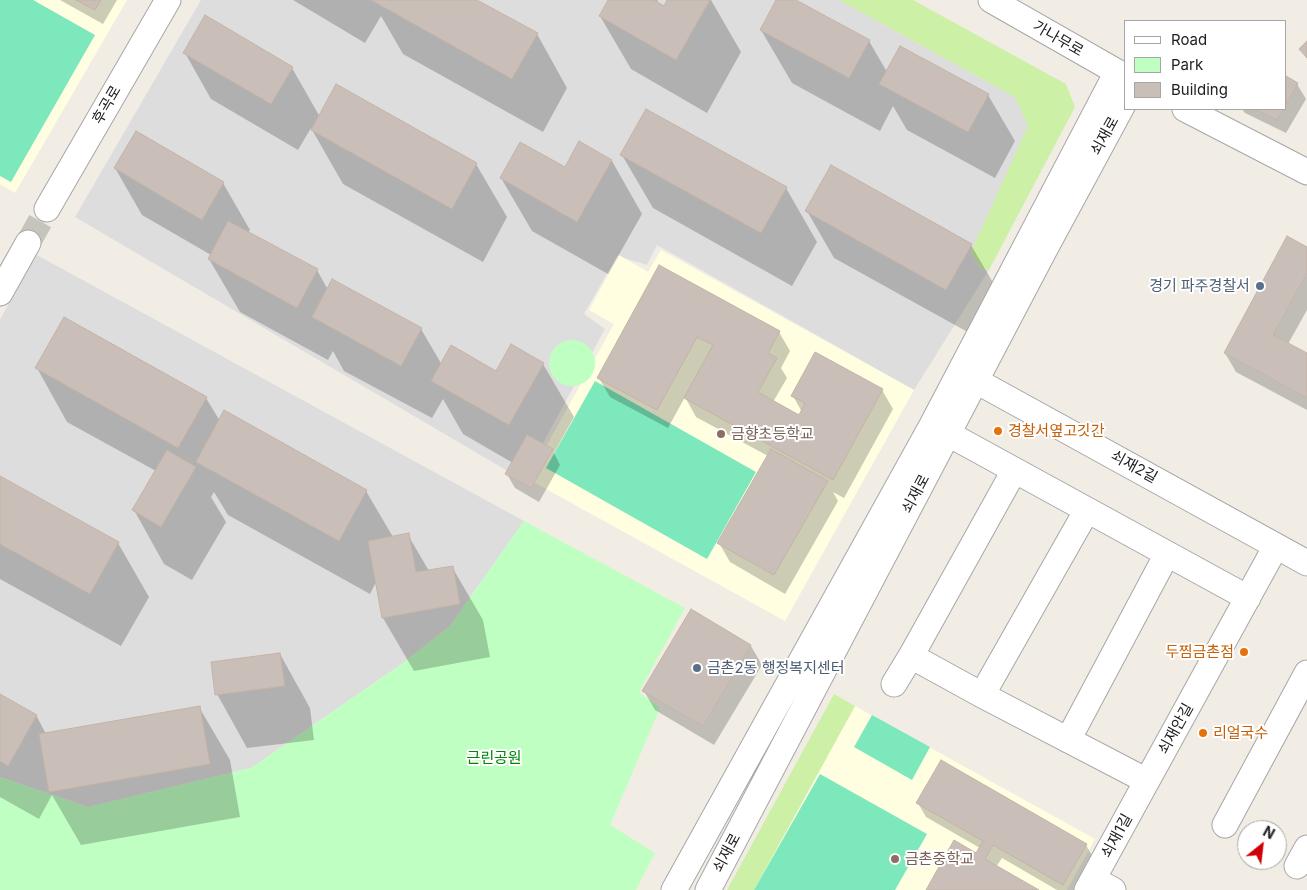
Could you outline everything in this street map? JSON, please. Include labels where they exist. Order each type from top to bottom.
[{"type":"street","name":"후곡로","points":[[47,209],[168,0]]},
{"type":"street","name":"가나무로","points":[[991,0],[1122,74]]},
{"type":"street","points":[[674,890],[940,430],[1122,74]]},
{"type":"street","name":"쇠재로","points":[[968,377],[1124,103]]},
{"type":"street","points":[[1187,110],[1307,172]]},
{"type":"street","points":[[0,293],[28,243]]},
{"type":"street","name":"쇠재2길","points":[[968,377],[1307,562]]},
{"type":"street","points":[[940,430],[1248,598]]},
{"type":"street","name":"쇠재로","points":[[708,890],[940,430]]},
{"type":"street","points":[[894,684],[1014,470]]},
{"type":"street","points":[[982,695],[1087,510]]},
{"type":"street","name":"쇠재안길","points":[[1147,781],[1276,546]]},
{"type":"street","points":[[1068,740],[1167,554]]},
{"type":"street","points":[[911,656],[1147,781]]},
{"type":"street","points":[[1225,825],[1307,673]]},
{"type":"street","name":"쇠재1길","points":[[1098,886],[1147,781]]},
{"type":"shaded area","points":[[0,0],[127,0],[15,193],[0,184]]},
{"type":"shaded area","points":[[201,0],[839,0],[1015,97],[1029,126],[971,252],[981,269],[989,270],[914,390],[657,245],[647,265],[617,256],[584,314],[605,329],[523,480],[75,217]]},
{"type":"shaded area","name":"금향초등학교","points":[[661,250],[914,390],[785,621],[528,479],[614,324],[589,310],[619,255],[648,272]]},
{"type":"shaded area","points":[[35,254],[524,521],[450,626],[403,663],[251,768],[88,807],[0,777],[0,320]]},
{"type":"shaded area","points":[[855,706],[1095,839],[1067,890],[754,890]]},
{"type":"green space","points":[[0,0],[33,0],[95,35],[11,182],[0,176]]},
{"type":"green space","points":[[839,0],[913,0],[1066,84],[1075,107],[989,270],[981,269],[971,252],[1028,126],[1015,97]]},
{"type":"green space","points":[[572,340],[585,344],[591,350],[595,363],[591,376],[585,382],[572,386],[559,382],[553,376],[549,363],[553,350],[559,344]]},
{"type":"green space","points":[[595,381],[756,472],[707,559],[546,468]]},
{"type":"green space","name":"근린공원","points":[[524,521],[685,608],[639,692],[660,708],[610,825],[655,853],[636,890],[0,890],[0,777],[88,807],[251,768],[403,663],[450,626]]},
{"type":"green space","points":[[834,694],[855,706],[754,890],[727,890]]},
{"type":"green space","points":[[872,715],[930,747],[912,780],[854,747]]},
{"type":"green space","points":[[820,774],[927,834],[895,890],[754,890]]},
{"type":"building","points":[[76,0],[101,0],[95,10]]},
{"type":"building","points":[[371,0],[477,0],[538,33],[512,79]]},
{"type":"building","points":[[608,0],[654,0],[664,6],[667,0],[710,0],[676,60],[599,16]]},
{"type":"building","points":[[776,0],[796,0],[870,40],[849,78],[760,30]]},
{"type":"building","points":[[205,15],[293,67],[271,104],[183,53]]},
{"type":"building","points":[[1307,41],[1307,58],[1299,49]]},
{"type":"building","points":[[900,46],[989,94],[968,132],[879,84]]},
{"type":"building","points":[[1287,77],[1298,83],[1287,103]]},
{"type":"building","points":[[336,84],[477,163],[452,209],[311,130]]},
{"type":"building","points":[[646,109],[787,187],[761,233],[620,155]]},
{"type":"building","points":[[1257,110],[1283,110],[1277,120]]},
{"type":"building","points":[[136,131],[224,182],[202,220],[114,168]]},
{"type":"building","points":[[579,141],[612,160],[577,222],[500,178],[520,142],[565,167]]},
{"type":"building","points":[[831,165],[972,244],[946,290],[805,211]]},
{"type":"building","points":[[228,221],[318,269],[297,308],[208,259]]},
{"type":"building","points":[[1287,236],[1307,247],[1307,273],[1273,335],[1307,353],[1307,398],[1224,353]]},
{"type":"building","points":[[659,265],[780,331],[768,353],[777,358],[758,392],[799,415],[805,403],[791,396],[815,352],[883,389],[833,480],[684,398],[713,345],[697,337],[657,410],[597,378]]},
{"type":"building","points":[[332,279],[422,328],[401,366],[312,317]]},
{"type":"building","points":[[64,317],[207,397],[178,448],[35,368]]},
{"type":"building","points":[[511,344],[544,363],[509,425],[431,381],[451,345],[496,371]]},
{"type":"building","points":[[224,410],[367,490],[339,541],[196,462]]},
{"type":"building","points":[[527,435],[553,449],[531,488],[505,474]]},
{"type":"building","points":[[771,449],[828,481],[774,575],[717,543]]},
{"type":"building","points":[[167,450],[196,467],[161,527],[132,510]]},
{"type":"building","points":[[0,476],[119,542],[90,594],[0,544]]},
{"type":"building","points":[[409,533],[416,572],[453,566],[460,604],[382,618],[368,541]]},
{"type":"building","name":"금촌2동 행정복지센터","points":[[691,609],[751,645],[703,726],[642,691]]},
{"type":"building","points":[[280,653],[285,686],[215,695],[211,662]]},
{"type":"building","points":[[0,694],[37,715],[8,766],[0,761]]},
{"type":"building","points":[[200,706],[210,764],[49,792],[39,734]]},
{"type":"building","points":[[941,760],[1087,844],[1063,885],[993,845],[985,859],[1039,890],[926,890],[954,840],[976,853],[983,841],[916,803]]},
{"type":"tunnel","points":[[28,243],[47,209]]},
{"type":"place","name":"경기 파주경찰서","points":[[1260,286]]},
{"type":"place","name":"경찰서옆고깃간","points":[[998,431]]},
{"type":"place","name":"금향초등학교","points":[[721,434]]},
{"type":"place","name":"두찜금촌점","points":[[1244,652]]},
{"type":"place","name":"금촌2동 행정복지센터","points":[[697,668]]},
{"type":"place","name":"리얼국수","points":[[1203,733]]},
{"type":"place","name":"금촌중학교","points":[[895,859]]}]
